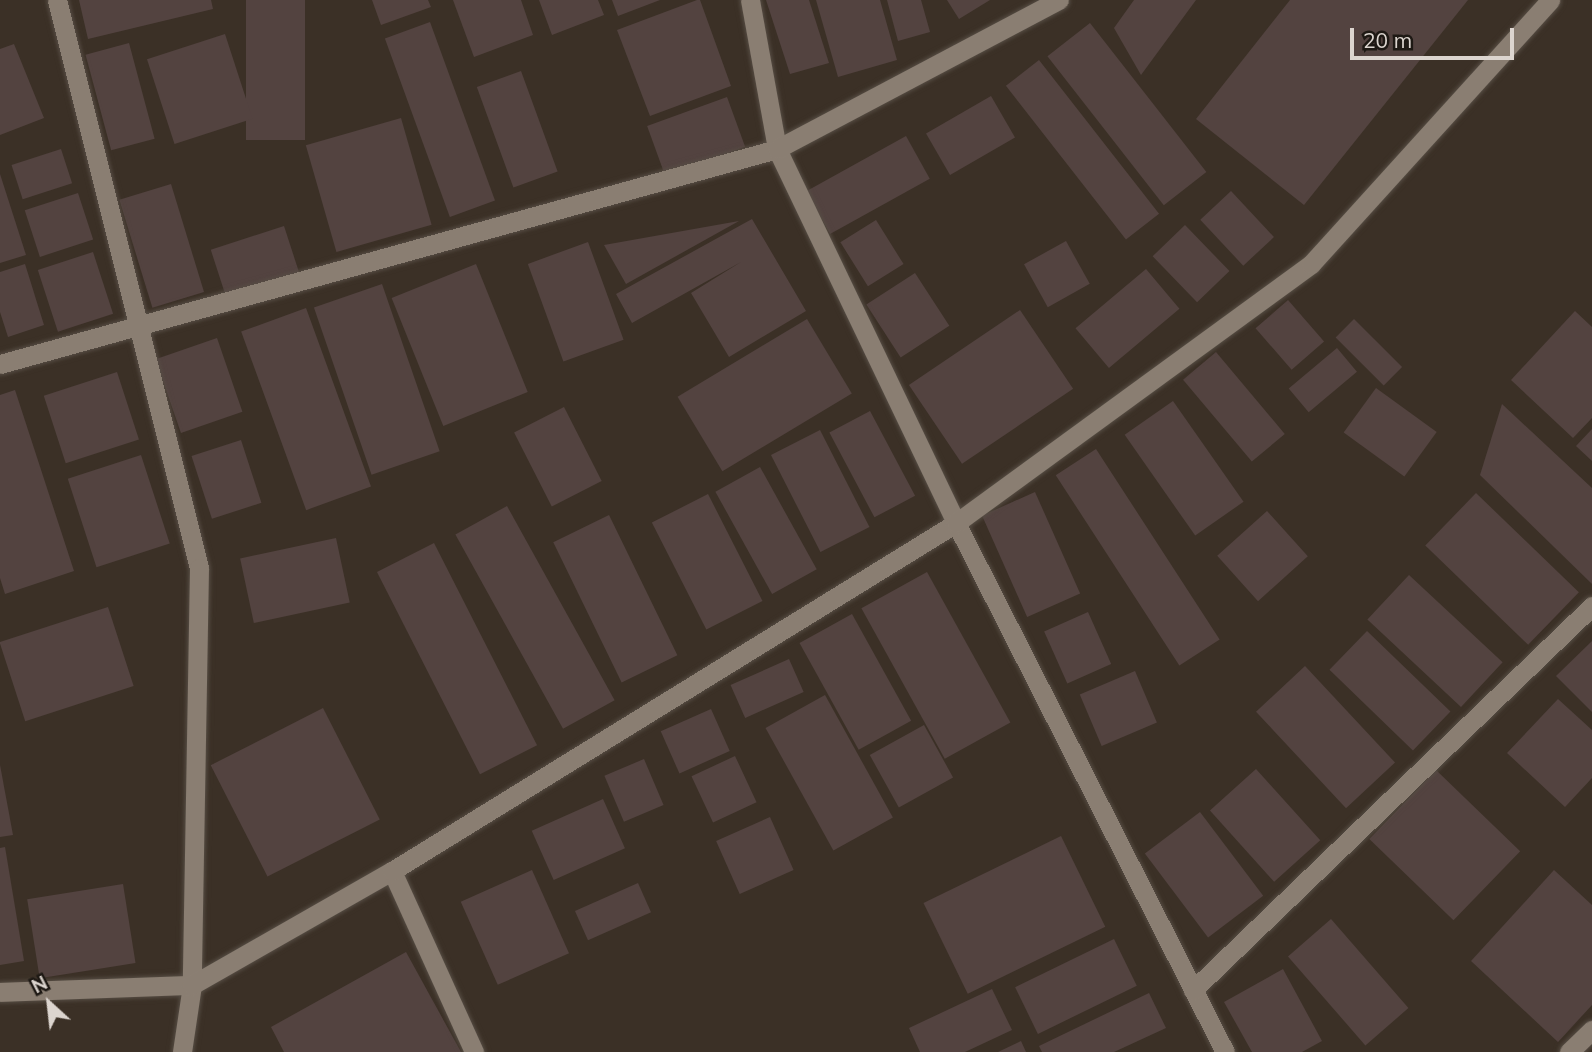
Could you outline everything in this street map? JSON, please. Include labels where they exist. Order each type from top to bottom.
[{"type":"street","points":[[57,0],[199,568],[192,985],[181,1052]]},
{"type":"street","points":[[750,0],[777,149],[956,523],[1224,1052]]},
{"type":"street","points":[[0,364],[777,149],[1059,0]]},
{"type":"street","points":[[0,992],[192,985],[392,871],[956,523],[1311,264],[1549,0]]},
{"type":"street","points":[[1193,990],[1592,606]]},
{"type":"street","points":[[392,871],[474,1052]]},
{"type":"street","points":[[1570,1052],[1592,1030]]},
{"type":"building","points":[[79,0],[211,0],[213,9],[88,39]]},
{"type":"building","points":[[246,0],[305,0],[305,140],[246,140]]},
{"type":"building","points":[[372,0],[428,0],[431,7],[381,25]]},
{"type":"building","points":[[453,0],[521,0],[533,35],[474,57]]},
{"type":"building","points":[[539,0],[598,0],[604,15],[552,35]]},
{"type":"building","points":[[612,0],[660,0],[618,16]]},
{"type":"building","points":[[700,0],[731,86],[650,116],[617,30]]},
{"type":"building","points":[[766,0],[809,0],[829,63],[790,74]]},
{"type":"building","points":[[816,0],[880,0],[897,60],[838,77]]},
{"type":"building","points":[[887,0],[921,0],[930,32],[898,41]]},
{"type":"building","points":[[947,0],[990,0],[959,19]]},
{"type":"building","points":[[1134,0],[1196,0],[1141,75],[1114,28]]},
{"type":"building","points":[[1290,0],[1468,0],[1304,205],[1196,119]]},
{"type":"building","points":[[430,22],[495,201],[450,217],[385,38]]},
{"type":"building","points":[[1090,23],[1206,172],[1164,205],[1047,56]]},
{"type":"building","points":[[225,34],[253,119],[175,144],[147,59]]},
{"type":"building","points":[[129,43],[155,139],[111,150],[86,55]]},
{"type":"building","points":[[14,44],[44,118],[0,135],[0,49]]},
{"type":"building","points":[[1039,60],[1159,214],[1126,240],[1006,86]]},
{"type":"building","points":[[521,71],[558,172],[513,188],[477,87]]},
{"type":"building","points":[[991,96],[1015,138],[950,175],[926,134]]},
{"type":"building","points":[[727,97],[745,147],[665,176],[647,126]]},
{"type":"building","points":[[401,118],[432,225],[336,252],[306,145]]},
{"type":"building","points":[[906,136],[930,179],[830,234],[806,191]]},
{"type":"building","points":[[61,149],[72,183],[23,199],[12,165]]},
{"type":"building","points":[[0,174],[26,255],[0,263]]},
{"type":"building","points":[[171,184],[204,292],[152,308],[119,200]]},
{"type":"building","points":[[1231,191],[1274,237],[1243,266],[1200,220]]},
{"type":"building","points":[[78,193],[93,240],[40,257],[25,210]]},
{"type":"building","points":[[752,219],[806,311],[729,357],[691,293],[741,262],[632,323],[616,294]]},
{"type":"building","points":[[876,220],[904,264],[868,286],[840,242]]},
{"type":"building","points":[[739,221],[626,284],[604,245]]},
{"type":"building","points":[[1185,225],[1229,271],[1197,302],[1153,256]]},
{"type":"building","points":[[284,226],[300,275],[227,299],[211,250]]},
{"type":"building","points":[[1066,241],[1090,284],[1048,307],[1024,264]]},
{"type":"building","points":[[588,242],[624,340],[563,362],[528,264]]},
{"type":"building","points":[[93,252],[113,314],[58,332],[38,270]]},
{"type":"building","points":[[25,264],[44,325],[8,337],[0,312],[0,272]]},
{"type":"building","points":[[476,264],[528,392],[443,426],[392,298]]},
{"type":"building","points":[[1146,269],[1179,309],[1109,368],[1076,328]]},
{"type":"building","points":[[915,273],[949,326],[901,357],[866,305]]},
{"type":"building","points":[[382,284],[440,451],[372,475],[314,307]]},
{"type":"building","points":[[1288,300],[1324,342],[1292,370],[1256,328]]},
{"type":"building","points":[[306,308],[371,487],[306,510],[241,332]]},
{"type":"building","points":[[1020,310],[1073,389],[962,464],[909,385]]},
{"type":"building","points":[[1575,311],[1592,327],[1592,418],[1573,438],[1511,380]]},
{"type":"building","points":[[807,319],[852,394],[722,471],[678,397]]},
{"type":"building","points":[[1354,319],[1402,367],[1384,385],[1336,337]]},
{"type":"building","points":[[217,338],[242,412],[181,433],[156,359]]},
{"type":"building","points":[[1337,348],[1357,372],[1309,412],[1289,388]]},
{"type":"building","points":[[1216,352],[1285,434],[1252,462],[1183,380]]},
{"type":"building","points":[[117,372],[139,440],[66,463],[44,396]]},
{"type":"building","points":[[1376,388],[1437,432],[1404,477],[1344,432]]},
{"type":"building","points":[[15,390],[74,571],[5,594],[0,578],[0,395]]},
{"type":"building","points":[[1173,401],[1244,502],[1195,536],[1125,435]]},
{"type":"building","points":[[1502,404],[1592,488],[1592,584],[1480,475]]},
{"type":"building","points":[[564,407],[602,481],[552,506],[514,432]]},
{"type":"building","points":[[870,411],[915,496],[874,517],[829,433]]},
{"type":"building","points":[[1592,429],[1592,461],[1576,446]]},
{"type":"building","points":[[820,430],[869,527],[820,552],[771,455]]},
{"type":"building","points":[[241,440],[261,503],[212,519],[192,456]]},
{"type":"building","points":[[1096,449],[1220,639],[1179,666],[1056,475]]},
{"type":"building","points":[[141,455],[170,543],[97,567],[68,479]]},
{"type":"building","points":[[760,467],[817,569],[772,594],[715,492]]},
{"type":"building","points":[[1035,492],[1080,593],[1027,617],[982,516]]},
{"type":"building","points":[[1476,493],[1579,592],[1528,645],[1425,546]]},
{"type":"building","points":[[708,494],[762,601],[706,630],[652,523]]},
{"type":"building","points":[[507,506],[615,700],[563,729],[455,535]]},
{"type":"building","points":[[1267,511],[1308,556],[1258,601],[1217,556]]},
{"type":"building","points":[[609,515],[677,655],[622,682],[553,542]]},
{"type":"building","points":[[336,538],[350,603],[254,623],[240,558]]},
{"type":"building","points":[[434,543],[537,745],[480,774],[377,572]]},
{"type":"building","points":[[927,572],[1010,722],[945,759],[861,608]]},
{"type":"building","points":[[1409,575],[1503,662],[1461,707],[1367,620]]},
{"type":"building","points":[[108,607],[134,686],[25,721],[0,642]]},
{"type":"building","points":[[1088,612],[1111,664],[1067,684],[1044,632]]},
{"type":"building","points":[[852,614],[911,721],[859,750],[800,643]]},
{"type":"building","points":[[1367,631],[1450,712],[1413,750],[1329,670]]},
{"type":"building","points":[[1592,641],[1592,712],[1556,676]]},
{"type":"building","points":[[789,659],[804,692],[745,718],[731,685]]},
{"type":"building","points":[[1305,666],[1395,763],[1346,808],[1256,712]]},
{"type":"building","points":[[1135,671],[1157,723],[1102,746],[1080,694]]},
{"type":"building","points":[[825,695],[893,817],[833,850],[766,728]]},
{"type":"building","points":[[1558,699],[1592,730],[1592,778],[1565,807],[1507,753]]},
{"type":"building","points":[[323,708],[380,819],[267,877],[211,765]]},
{"type":"building","points":[[711,709],[730,751],[679,773],[661,731]]},
{"type":"building","points":[[924,725],[953,777],[899,808],[870,755]]},
{"type":"building","points":[[735,756],[757,802],[713,823],[691,776]]},
{"type":"building","points":[[644,759],[664,805],[624,822],[604,776]]},
{"type":"building","points":[[0,765],[13,835],[0,837]]},
{"type":"building","points":[[1256,769],[1320,840],[1274,882],[1210,810]]},
{"type":"building","points":[[1436,770],[1520,851],[1453,920],[1369,839]]},
{"type":"building","points":[[603,799],[625,848],[554,880],[532,831]]},
{"type":"building","points":[[1200,812],[1263,896],[1208,937],[1145,854]]},
{"type":"building","points":[[770,817],[794,870],[740,894],[716,841]]},
{"type":"building","points":[[1061,836],[1105,927],[968,994],[923,903]]},
{"type":"building","points":[[5,847],[24,961],[0,965],[0,848]]},
{"type":"building","points":[[532,870],[569,953],[498,985],[461,902]]},
{"type":"building","points":[[1554,870],[1592,905],[1592,1005],[1558,1042],[1471,961]]},
{"type":"building","points":[[638,883],[651,912],[588,940],[575,911]]},
{"type":"building","points":[[123,884],[136,963],[40,978],[27,899]]},
{"type":"building","points":[[1331,919],[1408,1008],[1365,1045],[1288,956]]},
{"type":"building","points":[[1114,939],[1137,986],[1038,1034],[1015,987]]},
{"type":"building","points":[[406,952],[461,1052],[284,1052],[271,1027]]},
{"type":"building","points":[[1283,969],[1322,1041],[1302,1052],[1252,1052],[1224,1002]]},
{"type":"building","points":[[992,989],[1012,1030],[965,1052],[920,1052],[909,1028]]},
{"type":"building","points":[[1149,993],[1166,1028],[1114,1052],[1042,1052],[1039,1046]]},
{"type":"building","points":[[1021,1041],[1026,1052],[998,1052]]}]
